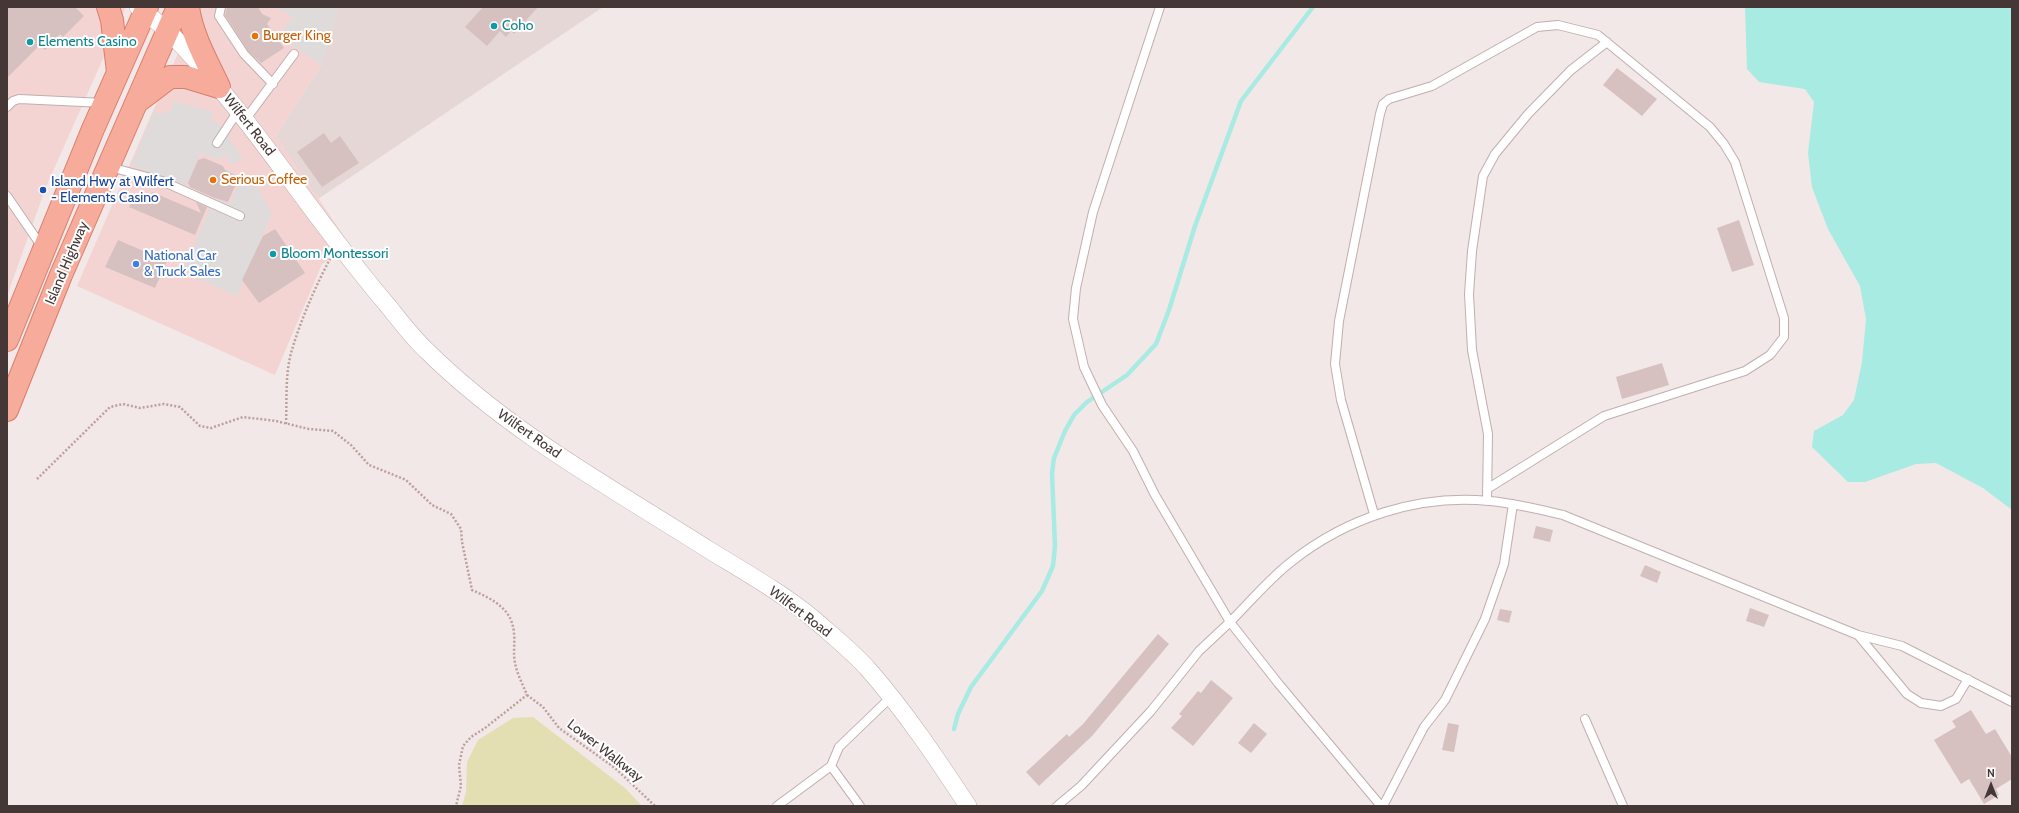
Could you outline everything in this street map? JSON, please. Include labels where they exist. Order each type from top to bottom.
[{"type":"main road","points":[[108,7],[112,20],[118,73]]},
{"type":"main road","name":"Island Highway","points":[[7,410],[61,275],[178,7]]},
{"type":"main road","points":[[188,7],[190,20],[198,44],[219,87]]},
{"type":"main road","name":"Island Highway","points":[[7,340],[143,9]]},
{"type":"main road","points":[[136,102],[170,77],[186,77],[219,87]]},
{"type":"street","name":"Wilfert Road","points":[[143,9],[167,30],[219,87],[371,286],[426,350],[479,399],[574,466],[756,579],[814,620],[866,667],[907,717],[968,806]]},
{"type":"lane","points":[[221,7],[219,16],[244,54],[273,84]]},
{"type":"lane","points":[[1160,7],[1093,212],[1076,288],[1073,319],[1084,367],[1102,405],[1133,451],[1155,495],[1230,622],[1278,683],[1382,806],[1424,727],[1445,700],[1486,619],[1504,564],[1513,504]]},
{"type":"lane","points":[[1374,514],[1341,400],[1335,364],[1339,321],[1380,114],[1384,104],[1389,99],[1432,86],[1537,27],[1558,25],[1598,35],[1710,127],[1724,144],[1735,162],[1784,318],[1784,337],[1770,355],[1745,372],[1604,416],[1487,489]]},
{"type":"lane","points":[[1487,500],[1488,434],[1472,350],[1469,294],[1472,252],[1483,176],[1494,154],[1528,114],[1571,70],[1607,42]]},
{"type":"lane","points":[[218,143],[273,84],[294,54]]},
{"type":"lane","points":[[7,108],[13,101],[19,99],[105,103]]},
{"type":"lane","points":[[108,167],[162,181],[240,216]]},
{"type":"lane","points":[[7,196],[43,250]]},
{"type":"lane","points":[[1057,806],[1082,786],[1151,711],[1200,651],[1290,562],[1328,537],[1374,514],[1415,504],[1451,500],[1487,500],[1563,515],[1858,634],[1902,646],[2012,702]]},
{"type":"lane","points":[[1858,634],[1907,694],[1921,703],[1941,706],[1956,699],[1968,679]]},
{"type":"lane","points":[[777,806],[831,766],[838,747],[891,698]]},
{"type":"lane","points":[[1585,719],[1623,806]]},
{"type":"lane","points":[[831,766],[860,806]]},
{"type":"path","points":[[286,424],[287,381],[291,353],[303,317],[338,244]]},
{"type":"path","points":[[37,479],[110,407],[122,404],[140,408],[164,404],[180,407],[200,426],[211,428],[243,417],[309,428],[333,430],[351,445],[369,465],[406,480],[432,505],[451,514],[462,529],[462,542],[472,590],[490,598],[505,609],[511,619],[514,632],[515,664],[527,695],[471,737],[463,746],[460,765],[461,786],[456,806]]},
{"type":"path","name":"Lower Walkway","points":[[527,695],[543,707],[559,728],[615,768],[655,806]]},
{"type":"shaded area","points":[[7,7],[126,7],[46,187],[7,296]]},
{"type":"shaded area","points":[[198,7],[339,7],[321,65],[276,136],[350,245],[322,264],[275,375],[77,286]]},
{"type":"shaded area","points":[[275,7],[339,7],[321,65],[279,36],[292,17]]},
{"type":"shaded area","points":[[339,7],[603,7],[318,199],[276,136],[321,65]]},
{"type":"shaded area","points":[[174,101],[213,112],[210,121],[220,124],[242,158],[232,165],[224,154],[220,161],[201,153],[185,189],[131,165],[154,111],[161,114],[171,110]]},
{"type":"shaded area","points":[[241,180],[258,188],[272,214],[237,296],[182,272],[215,197],[230,204]]},
{"type":"shaded area","points":[[533,717],[625,788],[642,806],[462,806],[466,792],[467,762],[478,740],[513,718]]},
{"type":"water","points":[[1745,7],[2012,7],[2012,510],[1983,488],[1936,463],[1916,464],[1865,482],[1848,482],[1812,447],[1814,431],[1843,415],[1854,400],[1862,362],[1866,319],[1860,286],[1828,229],[1812,187],[1808,153],[1814,102],[1805,89],[1759,82],[1747,69]]},
{"type":"building","name":"Elements Casino","points":[[7,7],[75,7],[84,16],[63,37],[60,34],[45,50],[40,45],[7,78]]},
{"type":"building","name":"Burger King","points":[[227,7],[258,7],[262,14],[271,18],[267,24],[284,48],[261,63],[248,51],[225,15]]},
{"type":"building","name":"Coho","points":[[483,7],[538,7],[514,34],[511,31],[506,37],[500,31],[487,46],[465,27]]},
{"type":"building","points":[[1617,68],[1657,99],[1642,116],[1603,85]]},
{"type":"building","points":[[324,133],[331,143],[340,136],[359,163],[322,187],[297,152]]},
{"type":"building","name":"Serious Coffee","points":[[204,158],[223,166],[225,170],[239,177],[228,202],[212,197],[190,187],[188,183],[198,160]]},
{"type":"building","points":[[141,192],[150,196],[152,192],[201,213],[196,202],[207,207],[195,235],[129,207],[135,195]]},
{"type":"building","points":[[1739,220],[1754,265],[1732,272],[1717,228]]},
{"type":"building","name":"Bloom Montessori","points":[[275,229],[305,273],[259,303],[242,280],[263,236]]},
{"type":"building","name":"National Car & Truck Sales","points":[[118,240],[167,261],[155,288],[105,267]]},
{"type":"building","points":[[1662,363],[1669,385],[1622,399],[1616,377]]},
{"type":"building","points":[[1536,526],[1553,530],[1550,542],[1533,538]]},
{"type":"building","points":[[1645,565],[1661,572],[1657,583],[1640,576]]},
{"type":"building","points":[[1750,608],[1769,615],[1764,627],[1746,621]]},
{"type":"building","points":[[1500,609],[1512,611],[1509,623],[1497,620]]},
{"type":"building","points":[[1158,634],[1169,644],[1092,736],[1039,786],[1026,772],[1067,734],[1069,737],[1083,724]]},
{"type":"building","points":[[1211,680],[1233,698],[1193,746],[1171,728],[1182,716],[1179,714],[1198,691],[1201,693]]},
{"type":"building","points":[[1971,710],[1986,734],[1995,729],[2012,757],[2012,779],[1996,789],[1999,795],[1984,804],[1969,779],[1961,784],[1934,740],[1956,727],[1952,721]]},
{"type":"building","points":[[1254,723],[1267,734],[1251,753],[1238,743]]},
{"type":"building","points":[[1448,723],[1459,725],[1454,752],[1442,750]]},
{"type":"waterway","points":[[954,729],[958,714],[971,687],[1042,591],[1053,566],[1055,546],[1052,473],[1054,458],[1065,431],[1074,415],[1087,402],[1127,375],[1156,344],[1169,310],[1195,226],[1241,101],[1313,7]]},
{"type":"place","name":"Coho","points":[[494,26]]},
{"type":"place","name":"Burger King","points":[[255,36]]},
{"type":"place","name":"Elements Casino","points":[[30,42]]},
{"type":"place","name":"Serious Coffee","points":[[213,180]]},
{"type":"place","name":"Island Hwy at Wilfert - Elements Casino","points":[[43,190]]},
{"type":"place","name":"Bloom Montessori","points":[[273,254]]},
{"type":"place","name":"National Car & Truck Sales","points":[[136,264]]}]
